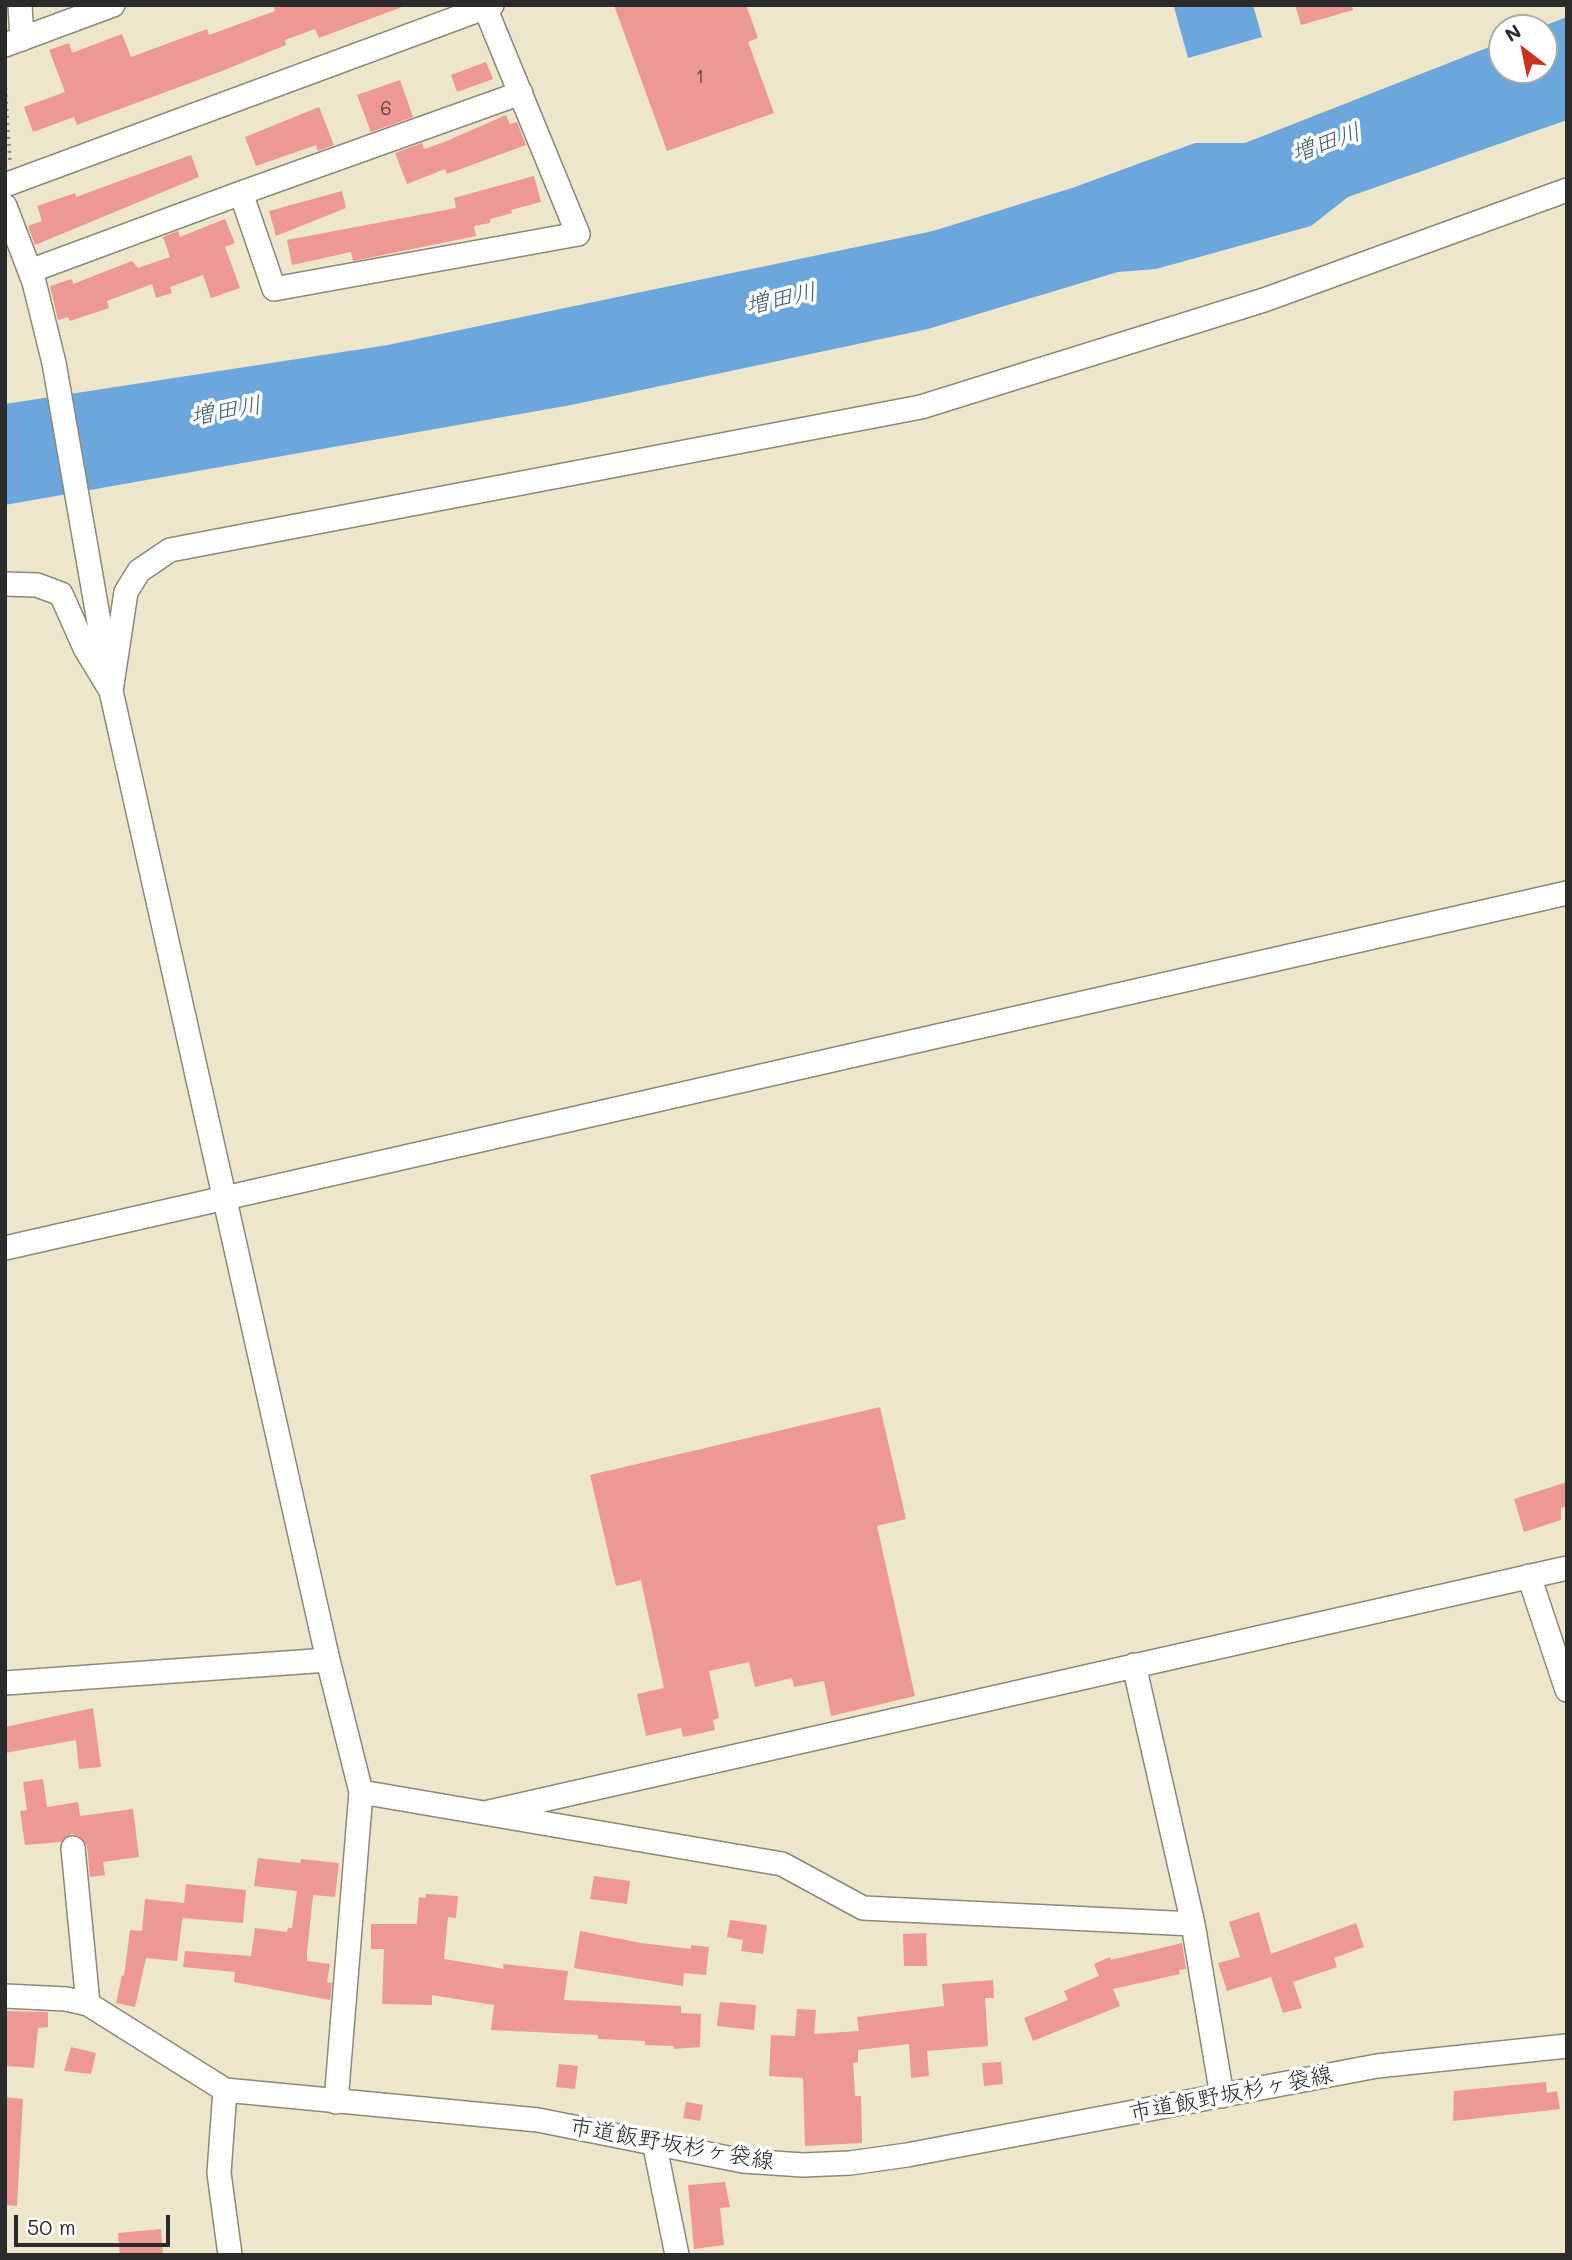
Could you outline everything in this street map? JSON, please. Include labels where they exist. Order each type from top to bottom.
[{"type":"street","points":[[20,5],[14,42],[113,5]]},
{"type":"street","points":[[5,185],[487,6],[578,234],[274,289],[241,193]]},
{"type":"street","points":[[30,271],[521,93]]},
{"type":"street","points":[[111,691],[126,592],[139,571],[170,550],[921,407],[1264,300],[1567,190]]},
{"type":"street","points":[[5,206],[30,271],[54,363],[111,691],[328,1660],[361,1792],[336,2102]]},
{"type":"street","points":[[5,584],[37,585],[61,594],[85,648],[111,691]]},
{"type":"street","points":[[5,1248],[226,1200],[1567,892]]},
{"type":"street","points":[[485,1813],[1567,1568]]},
{"type":"street","points":[[1529,1576],[1567,1690]]},
{"type":"street","points":[[5,1683],[328,1660]]},
{"type":"street","points":[[1133,1665],[1193,1924],[1222,2096]]},
{"type":"street","points":[[361,1792],[782,1864],[863,1908],[1193,1924]]},
{"type":"street","points":[[73,1848],[88,2004]]},
{"type":"street","name":"市道飯野坂杉ヶ袋線","points":[[5,1996],[66,1998],[88,2004],[225,2090],[538,2120],[743,2161],[803,2165],[850,2163],[1377,2066],[1567,2046]]},
{"type":"street","points":[[225,2090],[219,2173],[230,2255]]},
{"type":"street","points":[[654,2142],[677,2255]]},
{"type":"path","points":[[5,81],[10,161]]},
{"type":"water","points":[[1253,5],[1262,37],[1188,58],[1174,7]]},
{"type":"water","name":"増田川","points":[[1567,17],[1567,120],[1348,197],[1311,226],[1156,269],[1118,272],[928,329],[571,405],[5,505],[5,404],[388,345],[933,231],[1072,188],[1195,143],[1245,143],[1488,48],[1488,84],[1558,84],[1558,20]]},
{"type":"building","points":[[273,5],[402,7],[319,38],[315,29],[285,40],[286,45],[222,71],[77,125],[74,117],[33,132],[24,107],[65,92],[49,50],[69,43],[72,53],[122,34],[131,57],[207,29],[209,35],[275,11]]},
{"type":"building","points":[[614,5],[746,5],[758,38],[748,42],[774,113],[667,151]]},
{"type":"building","points":[[1295,5],[1352,5],[1353,10],[1301,25]]},
{"type":"building","points":[[486,62],[493,79],[457,92],[451,75]]},
{"type":"building","points":[[400,80],[413,117],[371,132],[357,95]]},
{"type":"building","points":[[319,107],[334,145],[318,151],[316,145],[256,166],[245,137]]},
{"type":"building","points":[[506,115],[510,124],[517,122],[526,145],[447,174],[445,169],[407,184],[395,153],[422,143],[424,149],[442,143]]},
{"type":"building","points":[[191,155],[199,177],[35,245],[28,226],[42,221],[37,206],[75,193],[76,197]]},
{"type":"building","points":[[534,176],[541,202],[511,210],[512,213],[490,219],[490,223],[474,226],[476,236],[353,261],[351,252],[292,265],[287,240],[456,208],[454,198]]},
{"type":"building","points":[[342,191],[346,208],[276,236],[269,211]]},
{"type":"building","points":[[225,219],[235,243],[225,247],[240,288],[211,298],[203,275],[170,287],[172,293],[156,298],[152,284],[107,301],[109,308],[70,321],[68,317],[58,320],[50,286],[72,279],[73,284],[132,261],[138,268],[170,257],[163,237],[178,231],[180,237]]},
{"type":"building","points":[[880,1407],[906,1519],[877,1526],[915,1696],[831,1716],[824,1681],[794,1687],[792,1678],[755,1687],[749,1662],[709,1671],[719,1718],[713,1720],[715,1730],[683,1737],[681,1728],[646,1736],[637,1694],[664,1688],[641,1580],[616,1586],[590,1475]]},
{"type":"building","points":[[1567,1482],[1567,1506],[1561,1508],[1561,1520],[1524,1532],[1514,1499]]},
{"type":"building","points":[[93,1708],[101,1767],[79,1769],[76,1740],[5,1753],[5,1727]]},
{"type":"building","points":[[43,1779],[47,1807],[78,1802],[80,1816],[133,1809],[139,1857],[103,1862],[105,1875],[90,1877],[87,1846],[79,1836],[71,1834],[61,1842],[25,1845],[20,1811],[27,1810],[23,1782]]},
{"type":"building","points":[[258,1858],[300,1863],[301,1859],[339,1863],[335,1897],[313,1895],[307,1953],[307,1961],[330,1964],[327,1982],[332,1983],[330,2000],[234,1982],[235,1972],[183,1967],[185,1951],[251,1956],[255,1928],[287,1932],[288,1928],[292,1928],[297,1891],[254,1886]]},
{"type":"building","points":[[594,1876],[630,1881],[627,1904],[590,1899]]},
{"type":"building","points":[[186,1884],[246,1890],[243,1923],[182,1918],[177,1961],[146,1958],[135,2007],[116,2003],[122,1975],[124,1976],[130,1930],[142,1931],[145,1899],[184,1903]]},
{"type":"building","points":[[426,1894],[458,1896],[456,1918],[448,1917],[444,1959],[504,1969],[503,1964],[568,1971],[564,2000],[681,2006],[681,2013],[701,2014],[700,2047],[674,2049],[674,2046],[645,2045],[645,2041],[598,2039],[598,2035],[491,2030],[494,2005],[432,1995],[432,2005],[382,2004],[384,1949],[371,1949],[371,1924],[417,1924],[419,1897],[426,1898]]},
{"type":"building","points":[[1259,1912],[1271,1954],[1356,1923],[1364,1947],[1334,1958],[1337,1967],[1293,1982],[1302,2008],[1283,2013],[1271,1977],[1227,1991],[1218,1963],[1240,1957],[1229,1922]]},
{"type":"building","points":[[730,1920],[767,1925],[763,1954],[741,1951],[743,1940],[727,1937]]},
{"type":"building","points":[[580,1931],[641,1943],[691,1949],[691,1945],[709,1947],[706,1975],[684,1973],[683,1986],[574,1968]]},
{"type":"building","points":[[926,1933],[927,1966],[904,1966],[903,1934]]},
{"type":"building","points":[[1182,1943],[1186,1969],[1179,1970],[1180,1974],[1113,1989],[1120,2006],[1033,2041],[1024,2018],[1068,2000],[1064,1991],[1099,1976],[1094,1964],[1110,1957],[1111,1960]]},
{"type":"building","points":[[993,1980],[994,1998],[985,1998],[988,2046],[927,2051],[929,2076],[911,2078],[909,2044],[858,2050],[858,2062],[853,2063],[855,2096],[861,2096],[862,2143],[805,2146],[803,2078],[769,2076],[771,2035],[795,2036],[797,2009],[816,2010],[814,2034],[859,2031],[857,2017],[944,2006],[942,1984]]},
{"type":"building","points":[[720,2002],[756,2005],[754,2030],[717,2026]]},
{"type":"building","points":[[5,2011],[48,2012],[48,2027],[38,2028],[34,2068],[5,2066]]},
{"type":"building","points":[[71,2047],[96,2053],[91,2074],[64,2071]]},
{"type":"building","points":[[1001,2062],[1003,2084],[984,2086],[982,2063]]},
{"type":"building","points":[[559,2064],[578,2066],[575,2089],[556,2087]]},
{"type":"building","points":[[1546,2082],[1547,2093],[1557,2091],[1560,2109],[1453,2121],[1454,2091]]},
{"type":"building","points":[[5,2097],[23,2099],[17,2206],[5,2205]]},
{"type":"building","points":[[686,2102],[703,2105],[700,2121],[683,2118]]},
{"type":"building","points":[[725,2182],[730,2207],[720,2208],[724,2245],[694,2249],[688,2185]]},
{"type":"building","points":[[161,2229],[163,2255],[120,2255],[118,2233]]}]
